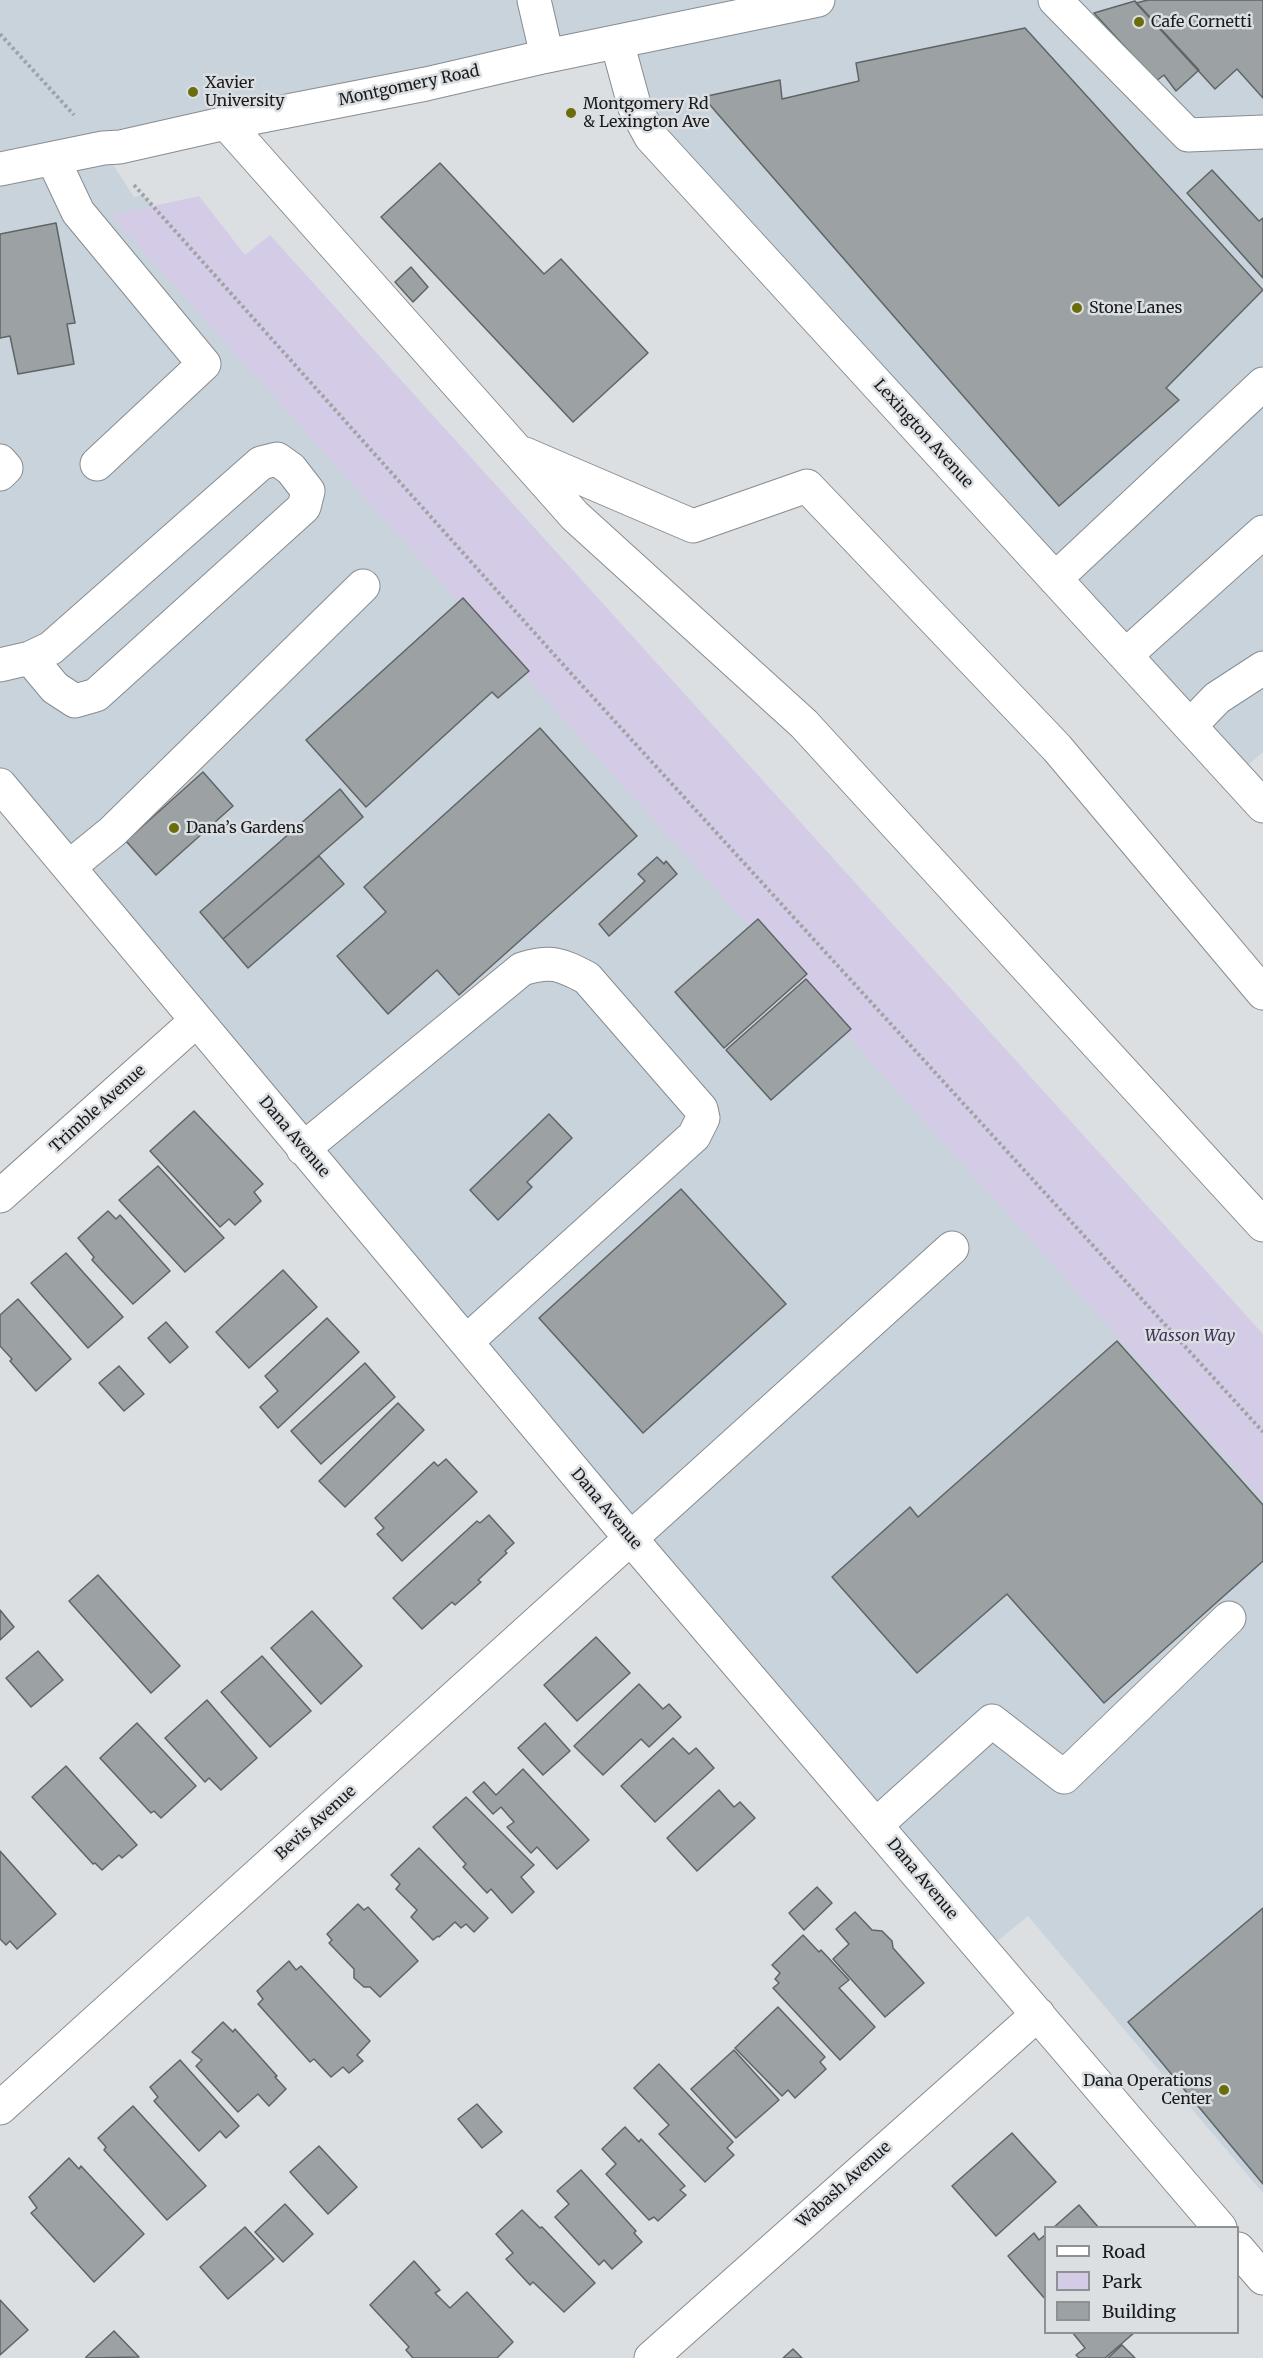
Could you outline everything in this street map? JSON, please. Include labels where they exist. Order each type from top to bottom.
[{"type":"street","points":[[534,0],[547,56]]},
{"type":"street","name":"Montgomery Road","points":[[0,169],[103,148],[120,147],[226,123],[426,84],[547,56],[818,0]]},
{"type":"street","points":[[1055,0],[1188,135],[1263,132]]},
{"type":"street","name":"Lexington Avenue","points":[[617,42],[635,108],[651,136],[1263,807]]},
{"type":"street","points":[[226,123],[575,516],[804,724],[1263,1225]]},
{"type":"street","points":[[53,159],[78,212],[204,364],[97,464]]},
{"type":"street","points":[[1055,579],[1263,384]]},
{"type":"street","points":[[518,452],[693,526],[807,486],[1057,748],[1263,993]]},
{"type":"street","points":[[277,459],[291,469],[308,491],[304,507],[96,695],[75,701],[15,661],[51,648],[261,463],[277,459]]},
{"type":"street","points":[[0,461],[6,468],[0,474]]},
{"type":"street","points":[[1126,655],[1263,532]]},
{"type":"street","points":[[69,867],[112,832],[363,586]]},
{"type":"street","points":[[1190,726],[1217,698],[1263,668]]},
{"type":"street","name":"Dana Avenue","points":[[0,785],[631,1539],[1218,2226]]},
{"type":"street","points":[[303,1149],[522,969],[543,963],[565,967],[587,978],[701,1109],[703,1118],[694,1136],[466,1342]]},
{"type":"street","name":"Trimble Avenue","points":[[0,1196],[196,1021]]},
{"type":"street","name":"Bevis Avenue","points":[[0,2108],[952,1248]]},
{"type":"street","points":[[876,1825],[992,1721],[1064,1777],[1229,1618]]},
{"type":"street","name":"Wabash Avenue","points":[[651,2358],[1038,2014]]},
{"type":"street","points":[[1239,2249],[1263,2278]]},
{"type":"path","points":[[0,34],[558,659],[1263,1432]]},
{"type":"shaded area","points":[[0,0],[1263,0],[1263,752],[1235,776],[651,137],[617,42],[103,149],[134,197],[143,195],[558,659],[1263,1432],[1263,2193],[1028,1916],[984,1952],[0,785]]},
{"type":"green space","name":"Wasson Way","points":[[199,196],[245,255],[270,235],[1263,1334],[1263,1499],[111,215]]},
{"type":"building","points":[[1148,0],[1263,0],[1263,98],[1237,69],[1215,89],[1136,3]]},
{"type":"building","points":[[1135,1],[1199,70],[1176,91],[1164,75],[1156,81],[1094,13]]},
{"type":"building","points":[[1025,28],[1263,290],[1166,388],[1179,400],[1059,506],[703,97],[780,80],[782,99],[859,81],[856,63]]},
{"type":"building","points":[[440,163],[544,274],[561,259],[648,353],[573,422],[381,217]]},
{"type":"building","points":[[1212,170],[1259,221],[1263,218],[1263,278],[1187,193]]},
{"type":"building","points":[[56,223],[75,323],[67,324],[74,364],[18,374],[10,336],[0,338],[0,234]]},
{"type":"building","points":[[411,267],[428,287],[413,302],[395,282]]},
{"type":"building","points":[[463,598],[529,671],[498,698],[492,692],[366,807],[306,740]]},
{"type":"building","points":[[540,728],[637,836],[459,995],[437,970],[388,1014],[337,956],[386,912],[364,887]]},
{"type":"building","name":"Dana’s Gardens","points":[[203,772],[233,806],[156,875],[126,841]]},
{"type":"building","points":[[340,789],[363,817],[223,939],[200,912]]},
{"type":"building","points":[[319,856],[344,884],[248,968],[223,939]]},
{"type":"building","points":[[657,857],[664,864],[666,861],[677,874],[609,936],[599,924],[645,881],[638,874]]},
{"type":"building","points":[[758,919],[807,974],[724,1048],[675,992]]},
{"type":"building","points":[[806,979],[851,1029],[771,1100],[726,1050]]},
{"type":"building","points":[[194,1111],[263,1184],[254,1192],[261,1201],[235,1225],[229,1219],[220,1227],[150,1151]]},
{"type":"building","points":[[549,1114],[572,1138],[527,1182],[532,1187],[498,1220],[470,1190]]},
{"type":"building","points":[[158,1166],[224,1238],[185,1272],[119,1200]]},
{"type":"building","points":[[681,1189],[786,1304],[643,1433],[539,1318]]},
{"type":"building","points":[[108,1211],[116,1219],[120,1215],[170,1271],[133,1304],[92,1260],[94,1257],[78,1238]]},
{"type":"building","points":[[66,1253],[123,1317],[88,1348],[31,1283]]},
{"type":"building","points":[[283,1270],[317,1307],[249,1368],[216,1332]]},
{"type":"building","points":[[18,1299],[71,1359],[36,1391],[0,1346],[0,1315]]},
{"type":"building","points":[[327,1318],[359,1352],[278,1428],[260,1407],[278,1391],[265,1376]]},
{"type":"building","points":[[166,1322],[188,1347],[170,1363],[148,1338]]},
{"type":"building","points":[[1117,1341],[1263,1505],[1263,1561],[1104,1703],[1007,1594],[917,1673],[832,1577],[910,1507],[918,1517]]},
{"type":"building","points":[[365,1363],[395,1397],[321,1464],[291,1431]]},
{"type":"building","points":[[119,1366],[144,1394],[124,1411],[99,1383]]},
{"type":"building","points":[[398,1403],[424,1430],[345,1507],[319,1481]]},
{"type":"building","points":[[446,1459],[477,1492],[402,1561],[377,1534],[384,1528],[375,1518],[434,1462],[438,1466]]},
{"type":"building","points":[[489,1515],[514,1543],[505,1551],[507,1553],[478,1580],[481,1582],[455,1605],[452,1602],[422,1629],[393,1598],[477,1521],[480,1523]]},
{"type":"building","points":[[98,1575],[180,1666],[151,1693],[69,1601]]},
{"type":"building","points":[[0,1610],[14,1627],[0,1640]]},
{"type":"building","points":[[312,1611],[362,1666],[321,1704],[271,1648]]},
{"type":"building","points":[[596,1637],[630,1673],[577,1721],[544,1685]]},
{"type":"building","points":[[38,1651],[63,1680],[31,1707],[6,1678]]},
{"type":"building","points":[[262,1656],[311,1711],[270,1747],[221,1692]]},
{"type":"building","points":[[639,1684],[663,1709],[669,1704],[681,1717],[649,1747],[641,1739],[603,1775],[574,1746]]},
{"type":"building","points":[[207,1700],[257,1758],[221,1790],[209,1778],[205,1782],[165,1738]]},
{"type":"building","points":[[137,1723],[196,1786],[161,1818],[154,1811],[151,1813],[100,1758]]},
{"type":"building","points":[[545,1723],[570,1751],[543,1775],[518,1748]]},
{"type":"building","points":[[673,1738],[689,1754],[696,1748],[714,1768],[655,1822],[621,1786]]},
{"type":"building","points":[[66,1766],[137,1845],[122,1858],[119,1855],[102,1870],[95,1863],[93,1864],[32,1797]]},
{"type":"building","points":[[523,1769],[589,1840],[557,1869],[537,1847],[531,1853],[507,1827],[514,1822],[501,1807],[493,1814],[473,1792],[484,1782],[496,1795]]},
{"type":"building","points":[[719,1790],[734,1807],[740,1802],[755,1818],[697,1871],[667,1838]]},
{"type":"building","points":[[466,1797],[534,1865],[521,1877],[534,1892],[512,1913],[491,1889],[487,1893],[463,1867],[466,1864],[433,1827]]},
{"type":"building","points":[[419,1848],[488,1918],[474,1932],[466,1924],[461,1928],[455,1922],[433,1940],[411,1917],[417,1910],[396,1889],[400,1884],[391,1875]]},
{"type":"building","points":[[0,1851],[56,1914],[17,1949],[10,1941],[6,1945],[0,1939]]},
{"type":"building","points":[[817,1887],[832,1903],[804,1930],[789,1913]]},
{"type":"building","points":[[358,1904],[364,1910],[368,1907],[418,1961],[380,1997],[370,1987],[364,1987],[354,1978],[354,1969],[329,1943],[332,1940],[327,1934]]},
{"type":"building","name":"Dana Operations Center","points":[[1263,1908],[1263,2184],[1128,2022]]},
{"type":"building","points":[[855,1912],[872,1930],[882,1931],[892,1941],[893,1948],[924,1983],[885,2017],[833,1959],[849,1944],[836,1929]]},
{"type":"building","points":[[803,1935],[819,1952],[821,1950],[849,1980],[839,1988],[875,2027],[840,2060],[773,1988],[779,1983],[775,1979],[780,1973],[772,1965]]},
{"type":"building","points":[[289,1961],[296,1970],[301,1966],[370,2041],[357,2055],[363,2061],[349,2073],[343,2067],[331,2077],[314,2059],[310,2062],[258,2004],[263,1999],[257,1991]]},
{"type":"building","points":[[778,2007],[825,2057],[820,2062],[826,2069],[795,2098],[788,2090],[782,2096],[735,2048]]},
{"type":"building","points":[[223,2022],[233,2032],[235,2029],[286,2089],[269,2106],[258,2094],[238,2112],[196,2066],[202,2060],[192,2052]]},
{"type":"building","points":[[734,2050],[779,2100],[736,2138],[691,2089]]},
{"type":"building","points":[[180,2060],[239,2126],[226,2138],[220,2131],[199,2151],[154,2101],[158,2097],[150,2087]]},
{"type":"building","points":[[659,2064],[733,2142],[727,2148],[734,2155],[705,2182],[659,2134],[669,2125],[634,2088]]},
{"type":"building","points":[[477,2104],[502,2132],[482,2148],[458,2119]]},
{"type":"building","points":[[133,2106],[206,2186],[167,2220],[104,2150],[106,2147],[98,2138]]},
{"type":"building","points":[[625,2127],[639,2142],[641,2139],[685,2186],[680,2190],[686,2195],[658,2221],[654,2217],[649,2220],[606,2174],[616,2164],[602,2149]]},
{"type":"building","points":[[1012,2133],[1056,2182],[996,2236],[952,2186]]},
{"type":"building","points":[[319,2146],[357,2187],[328,2214],[290,2172]]},
{"type":"building","points":[[69,2158],[79,2169],[81,2166],[144,2234],[94,2282],[31,2213],[37,2208],[29,2197]]},
{"type":"building","points":[[581,2170],[636,2231],[634,2233],[642,2242],[612,2269],[604,2260],[599,2265],[555,2217],[569,2204],[557,2191]]},
{"type":"building","points":[[285,2204],[313,2234],[283,2262],[255,2232]]},
{"type":"building","points":[[1079,2205],[1097,2226],[1055,2226]]},
{"type":"building","points":[[522,2210],[540,2228],[542,2227],[595,2283],[564,2312],[533,2282],[530,2285],[506,2259],[513,2253],[496,2234]]},
{"type":"building","points":[[245,2227],[274,2259],[228,2299],[200,2267]]},
{"type":"building","points":[[1034,2233],[1039,2240],[1044,2236],[1044,2298],[1008,2256]]},
{"type":"building","points":[[414,2261],[440,2290],[435,2293],[450,2308],[467,2292],[513,2342],[497,2358],[413,2358],[406,2350],[409,2347],[370,2305]]},
{"type":"building","points":[[0,2300],[28,2330],[0,2355]]},
{"type":"building","points":[[114,2331],[139,2357],[86,2358],[86,2357]]},
{"type":"building","points":[[1074,2334],[1133,2334],[1105,2358],[1079,2358],[1076,2355],[1085,2348]]},
{"type":"building","points":[[1122,2345],[1135,2358],[1108,2358]]},
{"type":"building","points":[[793,2349],[802,2358],[783,2358]]},
{"type":"place","name":"Cafe Cornetti","points":[[1139,22]]},
{"type":"place","name":"Xavier University","points":[[193,92]]},
{"type":"place","name":"Montgomery Rd & Lexington Ave","points":[[571,113]]},
{"type":"place","name":"Stone Lanes","points":[[1077,308]]},
{"type":"place","name":"Dana’s Gardens","points":[[174,828]]},
{"type":"place","name":"Dana Operations Center","points":[[1224,2090]]}]
